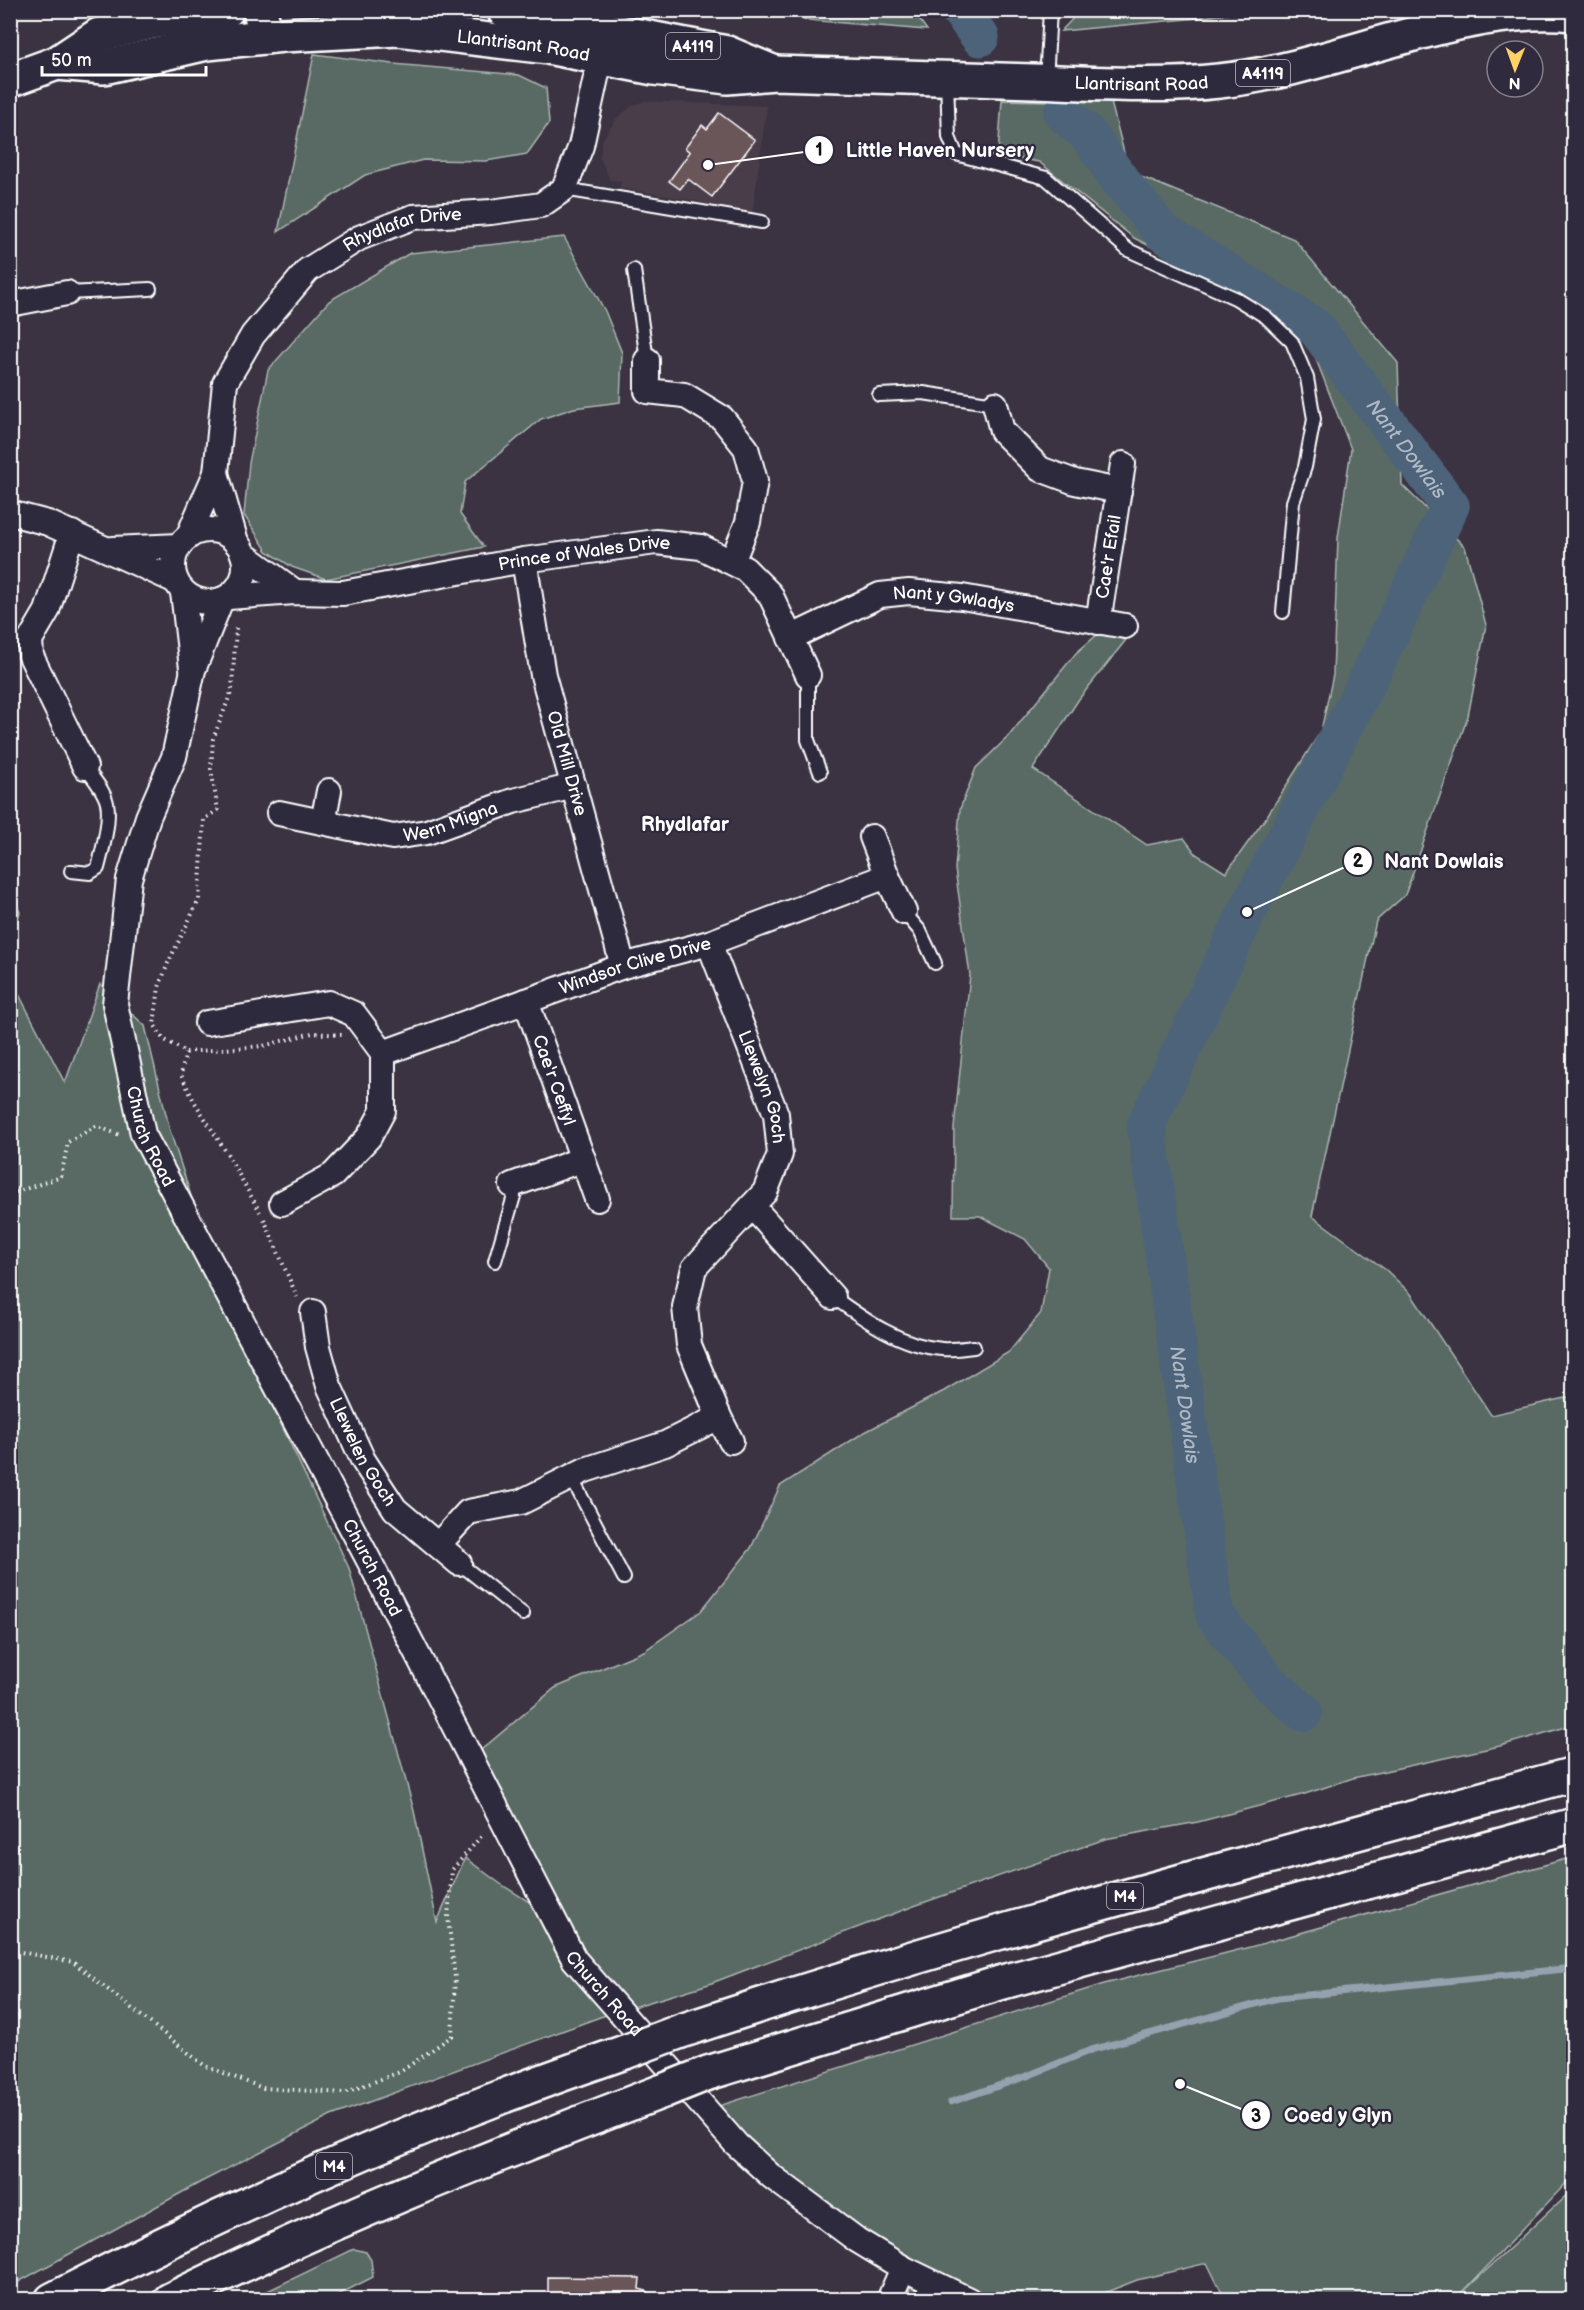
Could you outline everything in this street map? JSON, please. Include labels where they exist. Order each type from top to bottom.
[{"type":"main road","name":"Llantrisant Road","points":[[10,80],[57,63],[99,35],[152,22],[227,10]]},
{"type":"main road","name":"Llantrisant Road","points":[[504,10],[604,43],[654,69],[727,77],[775,73],[1136,86],[1220,81],[1298,67],[1462,23],[1512,14],[1574,14]]},
{"type":"main road","name":"Llantrisant Road","points":[[57,63],[104,67],[207,43],[263,24],[398,29],[548,46],[604,43]]},
{"type":"main road","name":"M4","points":[[51,2300],[150,2249],[328,2169],[487,2102],[681,2031],[827,1983],[1002,1930],[1574,1774]]},
{"type":"main road","points":[[170,2300],[365,2208],[708,2073],[1003,1982],[1574,1825]]},
{"type":"street","points":[[564,189],[581,146],[604,43]]},
{"type":"street","name":"Rhydlafar Drive","points":[[183,542],[216,473],[225,383],[253,335],[308,270],[359,238],[413,217],[491,212],[541,205],[564,189]]},
{"type":"street","points":[[10,304],[67,293]]},
{"type":"street","points":[[647,360],[647,391],[684,395],[722,418],[746,448],[755,481],[748,522],[732,562]]},
{"type":"street","name":"Cae'r Efail","points":[[995,404],[1002,431],[1040,469],[1075,482],[1119,491]]},
{"type":"street","name":"Cae'r Efail","points":[[1098,622],[1123,464]]},
{"type":"street","name":"Rhydlafar Drive","points":[[216,473],[239,548]]},
{"type":"street","points":[[10,513],[48,523],[110,550],[179,587],[192,598],[204,602],[233,597],[243,579],[245,566],[239,548]]},
{"type":"street","points":[[179,587],[173,569],[174,557],[183,542],[199,531],[213,531],[225,534],[239,548],[295,592]]},
{"type":"street","points":[[72,533],[47,611],[30,640],[31,656],[85,767]]},
{"type":"street","points":[[110,550],[183,542]]},
{"type":"street","name":"Prince of Wales Drive","points":[[233,597],[295,592],[343,593],[524,560],[656,542],[701,548],[745,569],[770,594],[808,675]]},
{"type":"street","name":"Old Mill Drive","points":[[524,560],[543,675],[623,966]]},
{"type":"street","name":"Church Road","points":[[179,587],[193,670]]},
{"type":"street","name":"Nant y Gwladys","points":[[790,638],[880,595],[909,592],[962,597],[1125,626]]},
{"type":"street","name":"Church Road","points":[[233,597],[193,670],[174,757],[148,817],[129,879],[115,1004],[143,1134],[374,1570],[574,1959],[736,2144],[771,2176],[857,2240],[903,2268],[969,2300]]},
{"type":"street","name":"Wern Migna","points":[[279,813],[393,837],[427,832],[513,801],[574,786]]},
{"type":"street","points":[[323,822],[329,791]]},
{"type":"street","points":[[872,837],[904,912]]},
{"type":"street","name":"Windsor Clive Drive","points":[[376,1045],[526,1001],[623,966],[709,943],[887,876]]},
{"type":"street","name":"Llewelyn Goch","points":[[709,943],[776,1114],[780,1154],[765,1192],[694,1268],[684,1307],[689,1345],[731,1441]]},
{"type":"street","name":"Cae'r Ceffyl","points":[[526,1001],[597,1199]]},
{"type":"street","points":[[207,1023],[329,1003],[354,1014],[376,1045],[383,1111],[369,1137],[333,1175],[282,1203]]},
{"type":"street","points":[[512,1185],[583,1159]]},
{"type":"street","points":[[752,1206],[833,1297]]},
{"type":"street","name":"Llewelen Goch","points":[[313,1312],[320,1356],[329,1386],[363,1460],[395,1509],[459,1563]]},
{"type":"street","points":[[438,1545],[468,1512],[520,1502],[585,1470],[665,1444],[719,1417]]},
{"type":"street","points":[[889,2300],[903,2268]]},
{"type":"lane","points":[[1046,82],[1050,10]]},
{"type":"lane","points":[[947,79],[949,137],[956,154],[1046,178],[1128,250],[1236,298],[1266,317],[1292,342],[1307,378],[1314,419],[1305,468],[1293,502],[1283,612]]},
{"type":"lane","points":[[564,189],[762,222]]},
{"type":"lane","points":[[634,270],[647,360]]},
{"type":"lane","points":[[67,293],[150,289]]},
{"type":"lane","points":[[879,395],[923,393],[995,404]]},
{"type":"lane","points":[[808,675],[808,740],[820,772]]},
{"type":"lane","points":[[71,871],[90,873],[98,868],[108,816],[107,804],[102,792],[85,767]]},
{"type":"lane","points":[[904,912],[920,931],[935,963]]},
{"type":"lane","points":[[495,1261],[514,1196],[512,1185]]},
{"type":"lane","points":[[833,1297],[860,1316],[905,1341],[944,1350],[974,1347]]},
{"type":"lane","points":[[571,1477],[624,1578]]},
{"type":"lane","points":[[459,1563],[523,1614]]},
{"type":"path","points":[[233,597],[237,621],[232,690],[213,739],[211,769],[218,810],[204,819],[199,900],[168,963],[159,987],[154,1024],[163,1039],[186,1052],[263,1046],[312,1033],[376,1045]]},
{"type":"path","points":[[186,1052],[181,1075],[185,1084],[266,1224],[296,1296],[313,1312]]},
{"type":"path","points":[[10,1194],[61,1177],[68,1142],[96,1126],[149,1145]]},
{"type":"path","points":[[10,1950],[73,1962],[205,2066],[263,2088],[344,2093],[400,2072],[452,2036],[455,1978],[448,1917],[452,1870],[500,1815]]},
{"type":"shaded area","points":[[644,101],[767,106],[752,215],[691,200],[620,188],[621,181],[610,180],[600,158],[602,141],[616,119],[632,106]]},
{"type":"green space","points":[[767,11],[913,11],[927,30],[808,20]]},
{"type":"green space","points":[[1080,11],[1244,11],[1198,18],[1061,31]]},
{"type":"green space","points":[[314,54],[393,64],[519,75],[546,88],[549,123],[527,154],[486,161],[423,160],[365,175],[278,232]]},
{"type":"green space","points":[[1002,100],[1111,102],[1129,172],[1294,239],[1398,363],[1402,485],[1465,547],[1486,625],[1468,716],[1405,895],[1376,921],[1312,1216],[1386,1270],[1411,1294],[1491,1415],[1573,1396],[1573,1725],[1500,1746],[1353,1778],[1305,1794],[1198,1822],[1105,1839],[914,1906],[709,1984],[600,2017],[331,2116],[201,2182],[11,2286],[10,977],[65,1083],[100,984],[145,1026],[170,1131],[230,1316],[349,1568],[414,1811],[437,1922],[465,1858],[529,1902],[542,1876],[475,1755],[555,1688],[644,1651],[701,1611],[751,1548],[780,1486],[863,1433],[944,1391],[1009,1352],[1041,1313],[1049,1268],[1025,1239],[980,1216],[953,1216],[954,1128],[970,975],[955,869],[960,809],[976,768],[1008,737],[1076,653],[1112,622],[1129,636],[1079,699],[1033,769],[1147,845],[1184,838],[1196,854],[1226,873],[1267,816],[1321,731],[1333,675],[1338,538],[1351,449],[1307,336],[1216,280],[1134,238],[1039,162],[998,155]]},
{"type":"green space","points":[[564,237],[605,311],[622,353],[620,402],[574,408],[541,419],[465,482],[460,514],[484,547],[326,579],[292,567],[267,551],[244,515],[249,463],[268,370],[329,301],[410,253]]},
{"type":"green space","points":[[11,893],[20,912],[11,940]]},
{"type":"green space","points":[[1573,1857],[1573,2176],[1462,2293],[1573,2189],[1573,2299],[1225,2299],[1207,2263],[1137,2280],[1089,2299],[987,2299],[924,2272],[917,2275],[706,2110],[1104,1984],[1250,1947]]},
{"type":"green space","points":[[354,2249],[366,2252],[371,2260],[373,2277],[330,2299],[251,2299]]},
{"type":"green space","points":[[911,2286],[943,2299],[905,2300]]},
{"type":"building","points":[[719,113],[755,140],[712,197],[688,179],[680,189],[669,181],[690,152],[685,148],[702,125],[707,129]]},
{"type":"building","points":[[548,2277],[640,2278],[639,2289],[647,2291],[648,2295],[645,2300],[529,2300],[529,2296],[548,2297]]},
{"type":"waterway","points":[[10,13],[15,10]]},
{"type":"waterway","name":"Nant Dowlais","points":[[960,10],[980,37]]},
{"type":"waterway","name":"Nant Dowlais","points":[[1063,113],[1088,134],[1116,175],[1162,232],[1316,328],[1450,506],[1368,680],[1247,912],[1146,1125],[1215,1616],[1268,1682],[1303,1712]]},
{"type":"waterway","points":[[951,2102],[1027,2076],[1091,2050],[1278,1998],[1574,1968]]},
{"type":"place","name":"Little Haven Nursery","points":[[708,165]]},
{"type":"place","name":"Nant Dowlais","points":[[1247,912]]},
{"type":"place","name":"Coed y Glyn","points":[[1180,2084]]},
{"type":"district","name":"Rhydlafar","points":[[685,824]]}]
